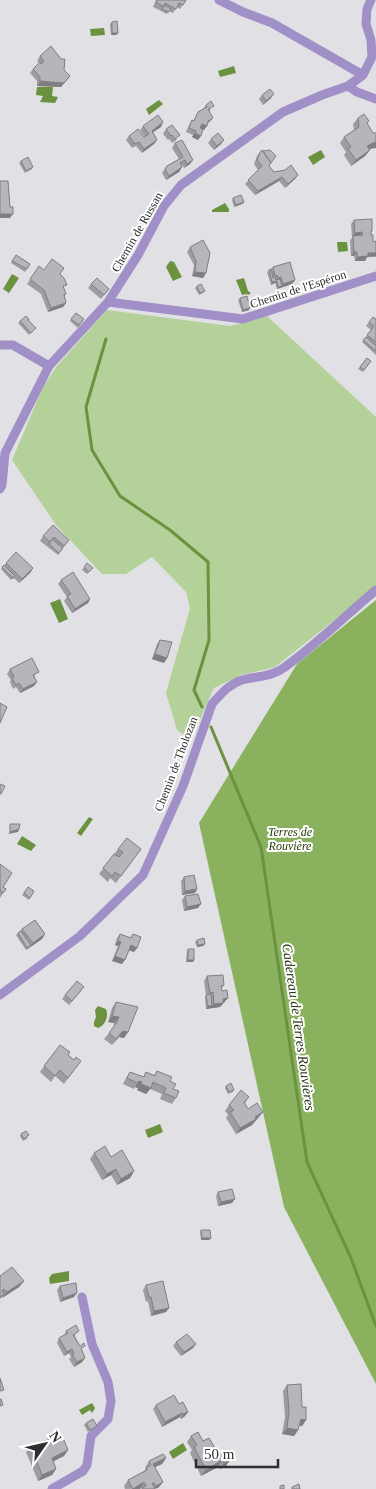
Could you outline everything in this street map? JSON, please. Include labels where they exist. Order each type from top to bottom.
[{"type":"street","points":[[219,0],[272,23],[363,75],[372,57],[371,40],[366,24],[371,0]]},
{"type":"street","name":"Chemin de Russan","points":[[0,489],[5,453],[49,366],[108,302],[138,255],[164,206],[181,185],[283,112],[348,86],[363,75]]},
{"type":"street","points":[[348,86],[357,92],[376,99]]},
{"type":"street","name":"Chemin de l'Espéron","points":[[108,302],[243,319],[376,276]]},
{"type":"street","points":[[0,345],[13,344],[49,366]]},
{"type":"street","name":"Chemin de Tholozan","points":[[0,995],[80,936],[143,876],[183,786],[212,704],[221,693],[242,680],[264,677],[284,668],[376,590]]},
{"type":"street","points":[[52,1489],[83,1471],[87,1465],[91,1436],[108,1419],[111,1401],[108,1382],[92,1344],[82,1297]]},
{"type":"shaded area","points":[[104,28],[105,35],[91,36],[90,29]]},
{"type":"shaded area","points":[[234,66],[236,73],[220,77],[218,71]]},
{"type":"shaded area","points":[[37,87],[53,87],[52,96],[58,97],[55,103],[40,102],[43,96],[36,95]]},
{"type":"shaded area","points":[[159,100],[163,104],[149,115],[146,109]]},
{"type":"shaded area","points":[[321,150],[325,157],[313,165],[308,157]]},
{"type":"shaded area","points":[[225,203],[229,212],[212,212],[212,210]]},
{"type":"shaded area","points":[[337,242],[347,242],[348,251],[338,252]]},
{"type":"shaded area","points":[[170,261],[174,262],[182,277],[173,281],[166,267]]},
{"type":"shaded area","points":[[12,274],[19,278],[9,293],[3,289]]},
{"type":"shaded area","points":[[244,278],[248,291],[251,293],[248,295],[242,295],[236,280]]},
{"type":"shaded area","points":[[107,310],[230,326],[267,316],[376,417],[376,587],[275,667],[241,675],[214,688],[191,740],[177,730],[166,693],[190,608],[186,592],[152,557],[126,574],[102,574],[56,525],[12,460],[43,387],[57,366]]},
{"type":"shaded area","points":[[60,599],[68,619],[59,623],[50,603]]},
{"type":"shaded area","points":[[89,817],[93,819],[81,836],[77,833]]},
{"type":"shaded area","points":[[22,836],[36,845],[31,851],[17,844]]},
{"type":"shaded area","points":[[98,1006],[106,1009],[107,1018],[98,1028],[94,1026],[94,1022],[96,1017],[95,1010]]},
{"type":"shaded area","points":[[160,1124],[163,1132],[148,1138],[145,1130]]},
{"type":"shaded area","points":[[69,1271],[69,1281],[50,1284],[49,1278],[52,1274]]},
{"type":"shaded area","points":[[92,1403],[95,1408],[92,1413],[90,1410],[82,1415],[79,1410]]},
{"type":"shaded area","points":[[183,1443],[187,1450],[173,1459],[169,1452]]},
{"type":"green space","name":"Terres de Rouvière","points":[[376,600],[376,1384],[284,1207],[199,823],[297,664]]},
{"type":"building","points":[[157,0],[186,0],[183,5],[179,3],[176,9],[165,3],[164,7],[156,2]]},
{"type":"building","points":[[164,5],[171,9],[169,12],[162,9]]},
{"type":"building","points":[[117,21],[118,33],[112,33],[112,22]]},
{"type":"building","points":[[51,46],[61,59],[65,59],[64,70],[70,76],[64,83],[40,81],[40,77],[33,69],[40,62],[41,64],[44,61],[40,56]]},
{"type":"building","points":[[270,89],[274,94],[266,101],[262,95]]},
{"type":"building","points":[[211,101],[214,106],[208,109],[213,118],[208,121],[207,126],[202,124],[200,128],[203,129],[201,136],[189,128],[198,112],[207,107],[206,105]]},
{"type":"building","points":[[364,114],[369,121],[367,123],[373,133],[376,133],[376,142],[367,146],[370,150],[356,160],[348,149],[351,147],[344,137],[359,127],[358,118]]},
{"type":"building","points":[[158,115],[163,122],[152,131],[157,140],[144,149],[139,142],[135,144],[129,136],[138,129],[144,137],[149,134],[143,126]]},
{"type":"building","points":[[172,125],[180,135],[175,139],[166,129]]},
{"type":"building","points":[[218,133],[224,140],[217,146],[211,139]]},
{"type":"building","points":[[182,140],[193,160],[187,164],[185,160],[180,163],[182,167],[169,176],[165,169],[167,166],[183,157],[175,143]]},
{"type":"building","points":[[262,150],[271,163],[269,166],[274,172],[285,170],[291,165],[298,175],[288,184],[282,177],[258,191],[248,180],[262,166],[257,160]]},
{"type":"building","points":[[270,150],[276,156],[271,163],[263,151]]},
{"type":"building","points":[[28,157],[33,167],[26,171],[21,161]]},
{"type":"building","points":[[0,181],[8,181],[10,207],[13,207],[13,214],[0,214]]},
{"type":"building","points":[[241,195],[244,202],[236,205],[233,198]]},
{"type":"building","points":[[372,219],[371,235],[373,235],[373,242],[376,241],[376,253],[368,253],[368,256],[357,257],[357,252],[354,252],[353,236],[363,235],[362,232],[355,233],[354,220]]},
{"type":"building","points":[[203,240],[210,253],[206,273],[195,272],[196,261],[190,247]]},
{"type":"building","points":[[16,255],[30,264],[27,269],[12,261]]},
{"type":"building","points":[[52,259],[64,268],[60,274],[67,285],[63,286],[66,294],[64,295],[66,303],[51,308],[44,290],[30,279],[39,266],[44,270]]},
{"type":"building","points":[[290,262],[295,280],[283,284],[281,277],[275,276],[273,267]]},
{"type":"building","points":[[271,269],[273,278],[275,277],[276,280],[280,279],[282,286],[278,287],[277,281],[272,282],[269,270]]},
{"type":"building","points":[[97,278],[109,289],[104,295],[91,284]]},
{"type":"building","points":[[201,284],[205,291],[200,293],[197,286]]},
{"type":"building","points":[[247,296],[250,308],[243,310],[240,298]]},
{"type":"building","points":[[76,313],[84,319],[79,325],[71,319]]},
{"type":"building","points":[[26,316],[36,328],[31,333],[20,321]]},
{"type":"building","points":[[373,317],[376,319],[376,342],[367,335],[374,326],[369,322]]},
{"type":"building","points":[[366,337],[376,344],[376,351],[363,340]]},
{"type":"building","points":[[367,358],[371,361],[364,370],[360,367]]},
{"type":"building","points":[[53,525],[69,540],[64,546],[54,537],[50,542],[43,536]]},
{"type":"building","points":[[52,539],[63,548],[59,553],[49,544]]},
{"type":"building","points":[[16,552],[33,568],[22,579],[6,563]]},
{"type":"building","points":[[87,563],[93,568],[89,572],[84,567]]},
{"type":"building","points":[[4,565],[15,576],[13,578],[2,567]]},
{"type":"building","points":[[73,572],[90,599],[75,609],[67,596],[71,594],[61,580]]},
{"type":"building","points":[[160,640],[172,642],[167,658],[155,654]]},
{"type":"building","points":[[32,658],[39,672],[33,675],[37,682],[23,689],[19,683],[16,685],[10,669]]},
{"type":"building","points":[[0,703],[7,707],[0,723]]},
{"type":"building","points":[[0,784],[5,786],[1,794],[0,794]]},
{"type":"building","points":[[10,824],[20,824],[19,829],[10,832]]},
{"type":"building","points":[[127,838],[141,849],[121,876],[115,872],[112,876],[103,868],[114,854],[119,857],[123,852],[118,849]]},
{"type":"building","points":[[0,864],[12,873],[3,887],[6,889],[3,893],[0,890]]},
{"type":"building","points":[[194,875],[197,889],[185,891],[184,877]]},
{"type":"building","points":[[28,887],[34,891],[30,898],[24,893]]},
{"type":"building","points":[[198,894],[201,904],[187,907],[185,896]]},
{"type":"building","points":[[35,920],[45,934],[33,943],[22,929]]},
{"type":"building","points":[[21,931],[31,945],[27,948],[18,933]]},
{"type":"building","points":[[120,934],[131,938],[133,934],[141,937],[137,948],[131,945],[125,960],[115,956],[121,942],[118,941]]},
{"type":"building","points":[[204,938],[205,944],[198,945],[197,940]]},
{"type":"building","points":[[188,949],[194,949],[194,960],[188,960]]},
{"type":"building","points":[[223,975],[224,985],[221,986],[222,991],[227,990],[228,998],[223,999],[223,1003],[214,1004],[213,992],[210,993],[207,976]]},
{"type":"building","points":[[77,981],[84,987],[72,1001],[65,995]]},
{"type":"building","points":[[211,994],[212,1006],[208,1006],[206,995]]},
{"type":"building","points":[[116,1002],[138,1007],[128,1032],[123,1031],[116,1039],[109,1033],[119,1017],[112,1016]]},
{"type":"building","points":[[60,1045],[70,1052],[68,1055],[74,1060],[76,1057],[81,1061],[68,1078],[60,1070],[55,1076],[44,1066]]},
{"type":"building","points":[[157,1071],[172,1077],[170,1081],[176,1084],[173,1089],[179,1091],[176,1098],[164,1093],[166,1088],[153,1082],[151,1088],[141,1084],[142,1082],[139,1081],[138,1083],[127,1078],[130,1072],[144,1077],[146,1072],[155,1076]]},
{"type":"building","points":[[231,1083],[234,1090],[229,1092],[226,1086]]},
{"type":"building","points":[[241,1090],[249,1097],[244,1102],[248,1109],[257,1103],[263,1112],[255,1117],[256,1119],[240,1128],[230,1112],[234,1110],[229,1105]]},
{"type":"building","points":[[26,1131],[29,1135],[24,1139],[21,1134]]},
{"type":"building","points":[[105,1146],[111,1157],[122,1150],[134,1171],[121,1179],[116,1169],[107,1174],[94,1153]]},
{"type":"building","points":[[232,1189],[235,1199],[221,1202],[218,1192]]},
{"type":"building","points":[[201,1230],[210,1230],[211,1238],[202,1238]]},
{"type":"building","points":[[12,1267],[24,1281],[7,1292],[4,1289],[2,1291],[4,1294],[0,1297],[0,1276]]},
{"type":"building","points":[[163,1281],[169,1308],[154,1311],[146,1285]]},
{"type":"building","points":[[76,1283],[77,1293],[63,1298],[60,1286]]},
{"type":"building","points":[[76,1325],[79,1331],[73,1335],[80,1346],[84,1343],[85,1346],[81,1348],[85,1358],[77,1362],[72,1355],[74,1354],[72,1349],[67,1352],[59,1338]]},
{"type":"building","points":[[187,1334],[196,1344],[184,1352],[176,1342]]},
{"type":"building","points":[[0,1378],[4,1390],[0,1391]]},
{"type":"building","points":[[301,1384],[302,1407],[306,1407],[306,1420],[301,1419],[298,1430],[287,1428],[289,1411],[287,1385]]},
{"type":"building","points":[[174,1395],[179,1404],[183,1402],[188,1412],[165,1422],[156,1405]]},
{"type":"building","points":[[93,1419],[97,1426],[90,1430],[86,1423]]},
{"type":"building","points":[[198,1432],[203,1441],[209,1438],[219,1455],[225,1451],[230,1460],[224,1463],[222,1460],[206,1470],[194,1447],[197,1445],[191,1436]]},
{"type":"building","points":[[63,1438],[68,1450],[52,1458],[56,1469],[42,1475],[31,1446],[50,1439],[51,1443]]},
{"type":"building","points":[[163,1454],[166,1458],[153,1464],[163,1482],[156,1486],[152,1483],[155,1489],[143,1489],[146,1486],[144,1482],[133,1489],[128,1480],[147,1470],[146,1468],[151,1465],[149,1461]]},
{"type":"building","points":[[299,1484],[300,1489],[292,1489],[292,1487]]},
{"type":"waterway","name":"Cadereau de Terres Rouvières","points":[[106,339],[86,407],[92,450],[120,496],[170,530],[208,562],[209,640],[194,690],[202,707]]},
{"type":"waterway","name":"Cadereau de Terres Rouvières","points":[[211,727],[261,847],[307,1162],[351,1258],[376,1326]]}]
